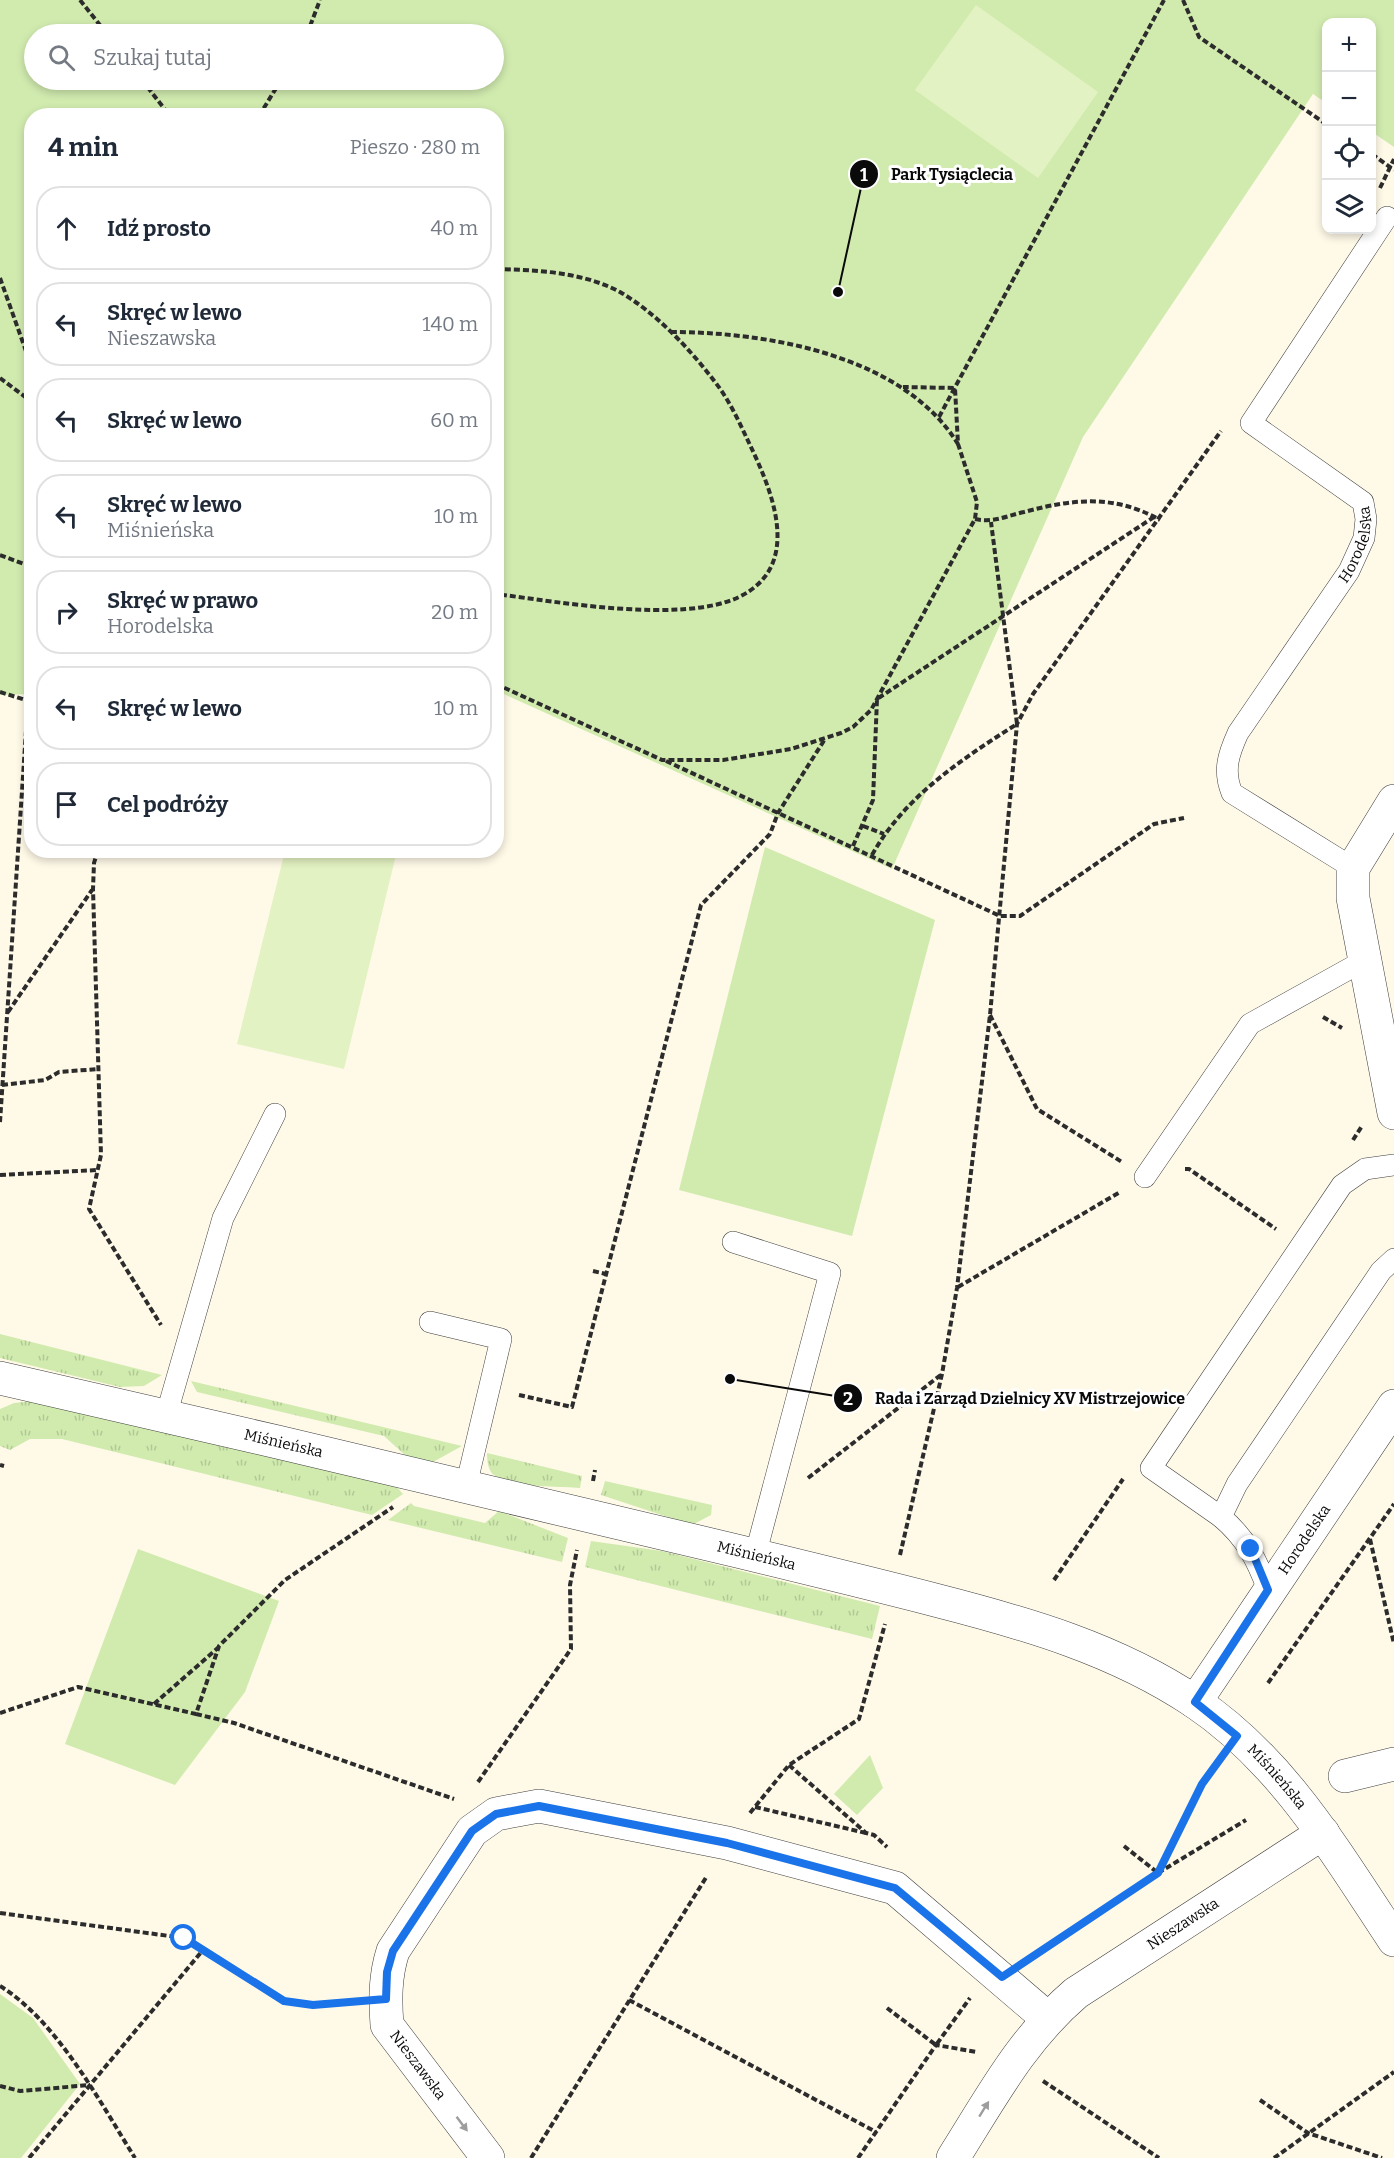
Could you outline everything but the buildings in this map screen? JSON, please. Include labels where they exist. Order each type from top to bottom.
[{"type":"street","points":[[1394,801],[1353,868],[1353,898],[1394,1113]]},
{"type":"street","name":"Miśnieńska","points":[[0,1378],[466,1486],[894,1589],[1023,1622],[1110,1655],[1195,1702],[1237,1736],[1294,1792],[1394,1940]]},
{"type":"street","name":"Horodelska","points":[[1195,1702],[1268,1590],[1394,1406]]},
{"type":"street","points":[[1345,1776],[1394,1764]]},
{"type":"street","name":"Nieszawska","points":[[488,2158],[387,2025],[387,1972],[393,1951],[467,1817],[539,1806],[727,1843],[895,1888],[1002,1977],[1047,2018]]},
{"type":"street","name":"Nieszawska","points":[[953,2158],[1014,2061],[1047,2018],[1076,1993],[1323,1833]]},
{"type":"lane","points":[[1251,423],[1387,217]]},
{"type":"lane","name":"Horodelska","points":[[1251,423],[1363,502],[1366,519],[1364,538],[1349,572],[1238,733],[1229,754],[1226,777],[1232,793],[1353,868]]},
{"type":"lane","points":[[1145,1177],[1250,1024],[1365,960]]},
{"type":"lane","points":[[166,1416],[223,1218],[275,1114]]},
{"type":"lane","points":[[1268,1590],[1251,1549],[1236,1530],[1151,1468],[1342,1185],[1365,1169],[1394,1165]]},
{"type":"lane","points":[[733,1242],[830,1273],[755,1556]]},
{"type":"lane","points":[[1221,1517],[1250,1465],[1381,1271],[1394,1259]]},
{"type":"lane","points":[[430,1322],[501,1339],[466,1486]]},
{"type":"path","points":[[80,0],[99,24]]},
{"type":"path","points":[[311,24],[320,0]]},
{"type":"path","points":[[939,417],[1164,0]]},
{"type":"path","points":[[1183,0],[1199,37],[1322,121]]},
{"type":"path","points":[[150,90],[164,108]]},
{"type":"path","points":[[264,108],[275,90]]},
{"type":"path","points":[[1376,157],[1394,170]]},
{"type":"path","points":[[504,269],[584,278],[620,292],[670,332],[716,382],[735,413],[755,456],[776,515],[778,534],[771,568],[753,589],[738,597],[709,606],[606,608],[504,595]]},
{"type":"path","points":[[0,278],[24,346]]},
{"type":"path","points":[[670,332],[714,332],[788,342],[813,349],[903,387],[939,417],[958,444]]},
{"type":"path","points":[[0,378],[24,396]]},
{"type":"path","points":[[903,387],[955,388]]},
{"type":"path","points":[[662,760],[698,762],[757,756],[825,739],[852,728],[871,710],[975,519],[977,502],[958,444],[955,388]]},
{"type":"path","points":[[872,855],[884,834],[932,783],[965,757],[1017,723],[1033,694],[1160,520],[1233,413],[1251,423]]},
{"type":"path","points":[[975,519],[991,522],[1046,506],[1093,501],[1129,504],[1160,520]]},
{"type":"path","points":[[877,699],[1154,517]]},
{"type":"path","points":[[894,1589],[942,1374],[957,1288],[1000,916],[1017,723],[991,522]]},
{"type":"path","points":[[0,555],[24,564]]},
{"type":"path","points":[[504,688],[853,846],[1000,916],[1020,916],[1154,824],[1184,818]]},
{"type":"path","points":[[0,692],[24,700]]},
{"type":"path","points":[[853,846],[873,801],[877,699]]},
{"type":"path","points":[[489,1388],[572,1407],[700,905],[770,834],[778,813],[825,739]]},
{"type":"path","points":[[0,1122],[24,783]]},
{"type":"path","points":[[862,826],[884,834]]},
{"type":"path","points":[[96,858],[93,889],[101,1155],[89,1209],[171,1342],[179,1370]]},
{"type":"path","points":[[7,1013],[93,889]]},
{"type":"path","points":[[990,1015],[1037,1109],[1145,1177]]},
{"type":"path","points":[[2,1085],[45,1080],[59,1072],[98,1069]]},
{"type":"path","points":[[957,1288],[1145,1177],[1190,1169],[1301,1247]]},
{"type":"path","points":[[0,1175],[98,1170]]},
{"type":"path","points":[[593,1271],[606,1274]]},
{"type":"path","points":[[767,1510],[942,1374]]},
{"type":"path","points":[[154,1704],[219,1646],[285,1580],[405,1499],[412,1474]]},
{"type":"path","points":[[1268,1683],[1394,1504]]},
{"type":"path","points":[[1370,1539],[1394,1644]]},
{"type":"path","points":[[0,1713],[78,1687],[234,1723],[467,1817],[571,1649],[570,1585],[578,1549]]},
{"type":"path","points":[[196,1714],[219,1646]]},
{"type":"path","points":[[1158,1873],[1202,1784],[1237,1736]]},
{"type":"path","points":[[755,1807],[866,1833]]},
{"type":"path","points":[[887,2008],[936,2045],[973,1994],[1158,1873],[1246,1820]]},
{"type":"path","points":[[1124,1846],[1158,1873]]},
{"type":"path","points":[[0,1913],[184,1938],[284,2001],[313,2005],[386,1999]]},
{"type":"path","points":[[28,2158],[203,1950]]},
{"type":"path","points":[[0,1986],[36,2015],[90,2085],[135,2158]]},
{"type":"path","points":[[629,2000],[876,2132]]},
{"type":"path","points":[[1274,2158],[1394,2072]]},
{"type":"path","points":[[0,2086],[20,2091],[90,2085]]},
{"type":"path","points":[[1260,2100],[1308,2133],[1382,2158]]},
{"type":"green space","points":[[0,0],[1394,0],[1394,147],[1376,135],[1376,18],[1322,18],[1322,100],[1313,94],[1083,437],[892,869],[504,694],[504,108],[24,108],[24,694],[0,695]]},
{"type":"green space","points":[[976,5],[1098,92],[1038,178],[915,90]]},
{"type":"green space","points":[[765,847],[935,920],[852,1236],[679,1190]]},
{"type":"green space","points":[[283,858],[395,858],[344,1069],[237,1044]]},
{"type":"green space","points":[[0,1334],[162,1375],[144,1386],[120,1387],[0,1358]]},
{"type":"green space","points":[[191,1381],[462,1446],[433,1462],[407,1457],[384,1436],[197,1392]]},
{"type":"green space","points":[[34,1401],[397,1487],[403,1494],[372,1515],[62,1439],[30,1439],[10,1450],[0,1446],[0,1409],[14,1403]]},
{"type":"green space","points":[[487,1453],[582,1476],[580,1488],[523,1484],[502,1479],[490,1471]]},
{"type":"green space","points":[[605,1481],[712,1505],[711,1515],[692,1525],[601,1495]]},
{"type":"green space","points":[[411,1503],[414,1506],[485,1523],[499,1511],[568,1538],[562,1562],[388,1520]]},
{"type":"green space","points":[[591,1541],[662,1551],[880,1606],[872,1639],[585,1567]]},
{"type":"green space","points":[[138,1549],[279,1601],[245,1692],[175,1785],[65,1744]]},
{"type":"green space","points":[[870,1755],[883,1788],[857,1815],[834,1794]]},
{"type":"green space","points":[[0,1994],[33,2018],[80,2084],[21,2158],[0,2158]]},
{"type":"place","name":"Park Tysiąclecia","points":[[838,292]]},
{"type":"place","name":"Rada i Zarząd Dzielnicy XV Mistrzejowice","points":[[730,1379]]},
{"type":"route","points":[[184,1938],[263,1990],[284,2001],[313,2005],[386,1999],[387,1972],[393,1951],[472,1831],[496,1814],[539,1806],[727,1843],[895,1888],[1002,1977],[1158,1873],[1202,1784],[1237,1736],[1195,1702],[1268,1590],[1251,1549]]}]
